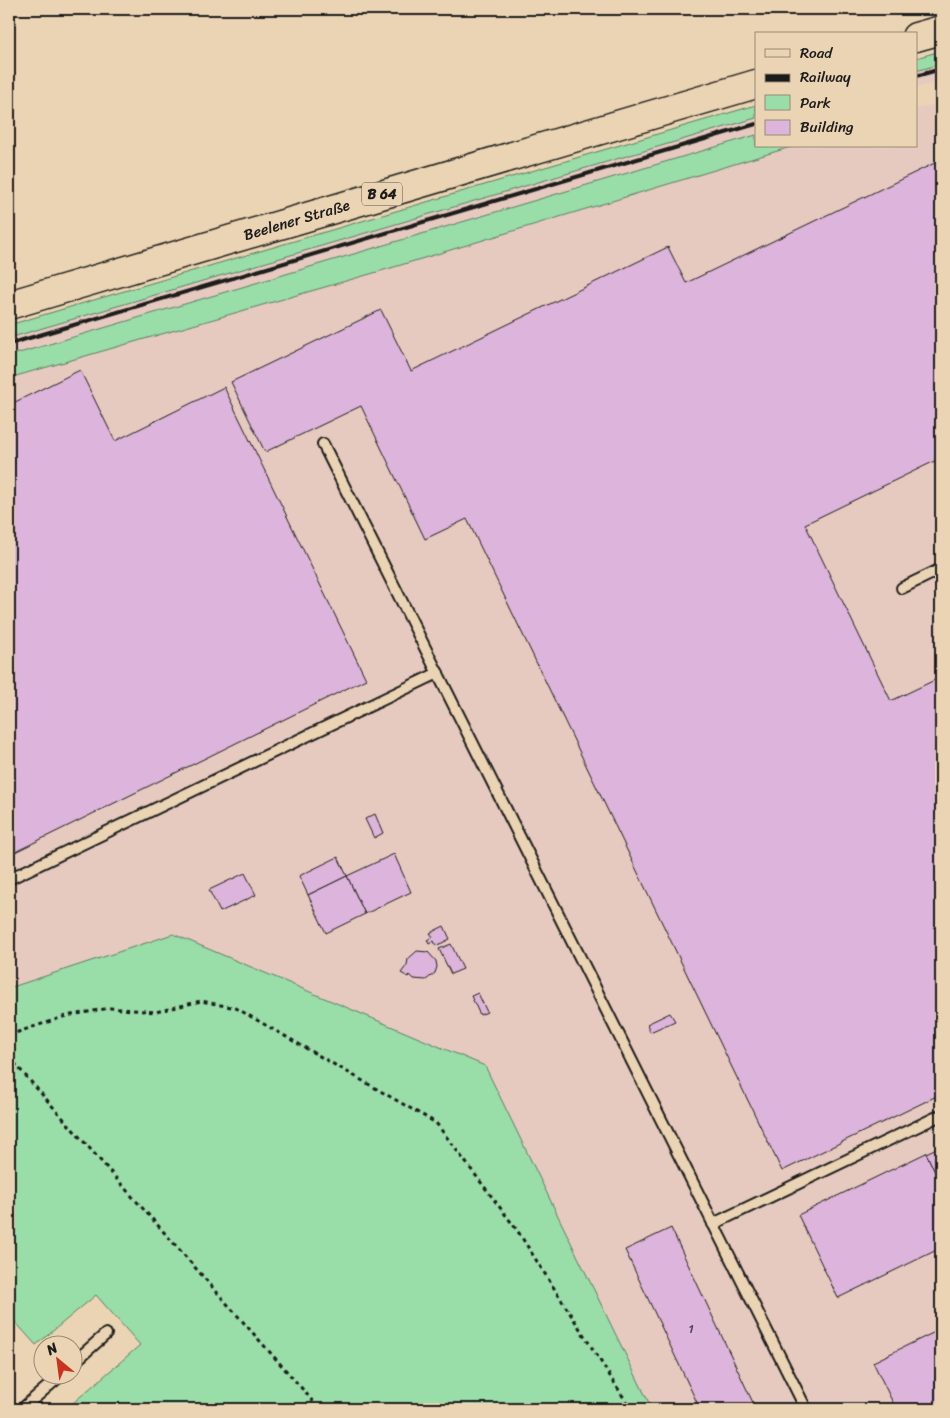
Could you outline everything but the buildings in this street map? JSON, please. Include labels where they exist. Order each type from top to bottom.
[{"type":"main road","points":[[918,36],[941,30]]},
{"type":"main road","name":"Beelener Straße","points":[[9,305],[755,84]]},
{"type":"lane","points":[[323,444],[806,1409]]},
{"type":"lane","points":[[902,588],[941,569]]},
{"type":"lane","points":[[9,880],[438,672]]},
{"type":"lane","points":[[713,1224],[941,1115]]},
{"type":"lane","points":[[82,1355],[106,1334]]},
{"type":"lane","points":[[22,1409],[48,1386]]},
{"type":"path","points":[[9,1035],[66,1016],[110,1008],[156,1012],[201,1001],[236,1008],[436,1123],[518,1230],[631,1409]]},
{"type":"path","points":[[9,1057],[318,1409]]},
{"type":"shaded area","points":[[941,64],[941,81],[918,87],[918,70]]},
{"type":"shaded area","points":[[941,102],[941,1409],[652,1409],[485,1066],[173,934],[9,988],[9,378],[391,268],[787,148],[918,148],[918,108]]},
{"type":"shaded area","points":[[755,118],[755,135],[9,356],[9,338]]},
{"type":"green space","points":[[941,51],[941,64],[918,70],[918,57]]},
{"type":"green space","points":[[755,105],[755,118],[9,338],[9,325]]},
{"type":"green space","points":[[755,135],[755,148],[787,148],[391,268],[9,378],[9,356]]},
{"type":"green space","points":[[173,934],[485,1066],[652,1409],[66,1409],[140,1345],[96,1295],[47,1336],[32,1336],[32,1341],[9,1315],[9,988]]},
{"type":"railway","points":[[918,75],[941,69]]},
{"type":"railway","points":[[9,344],[755,124]]}]
